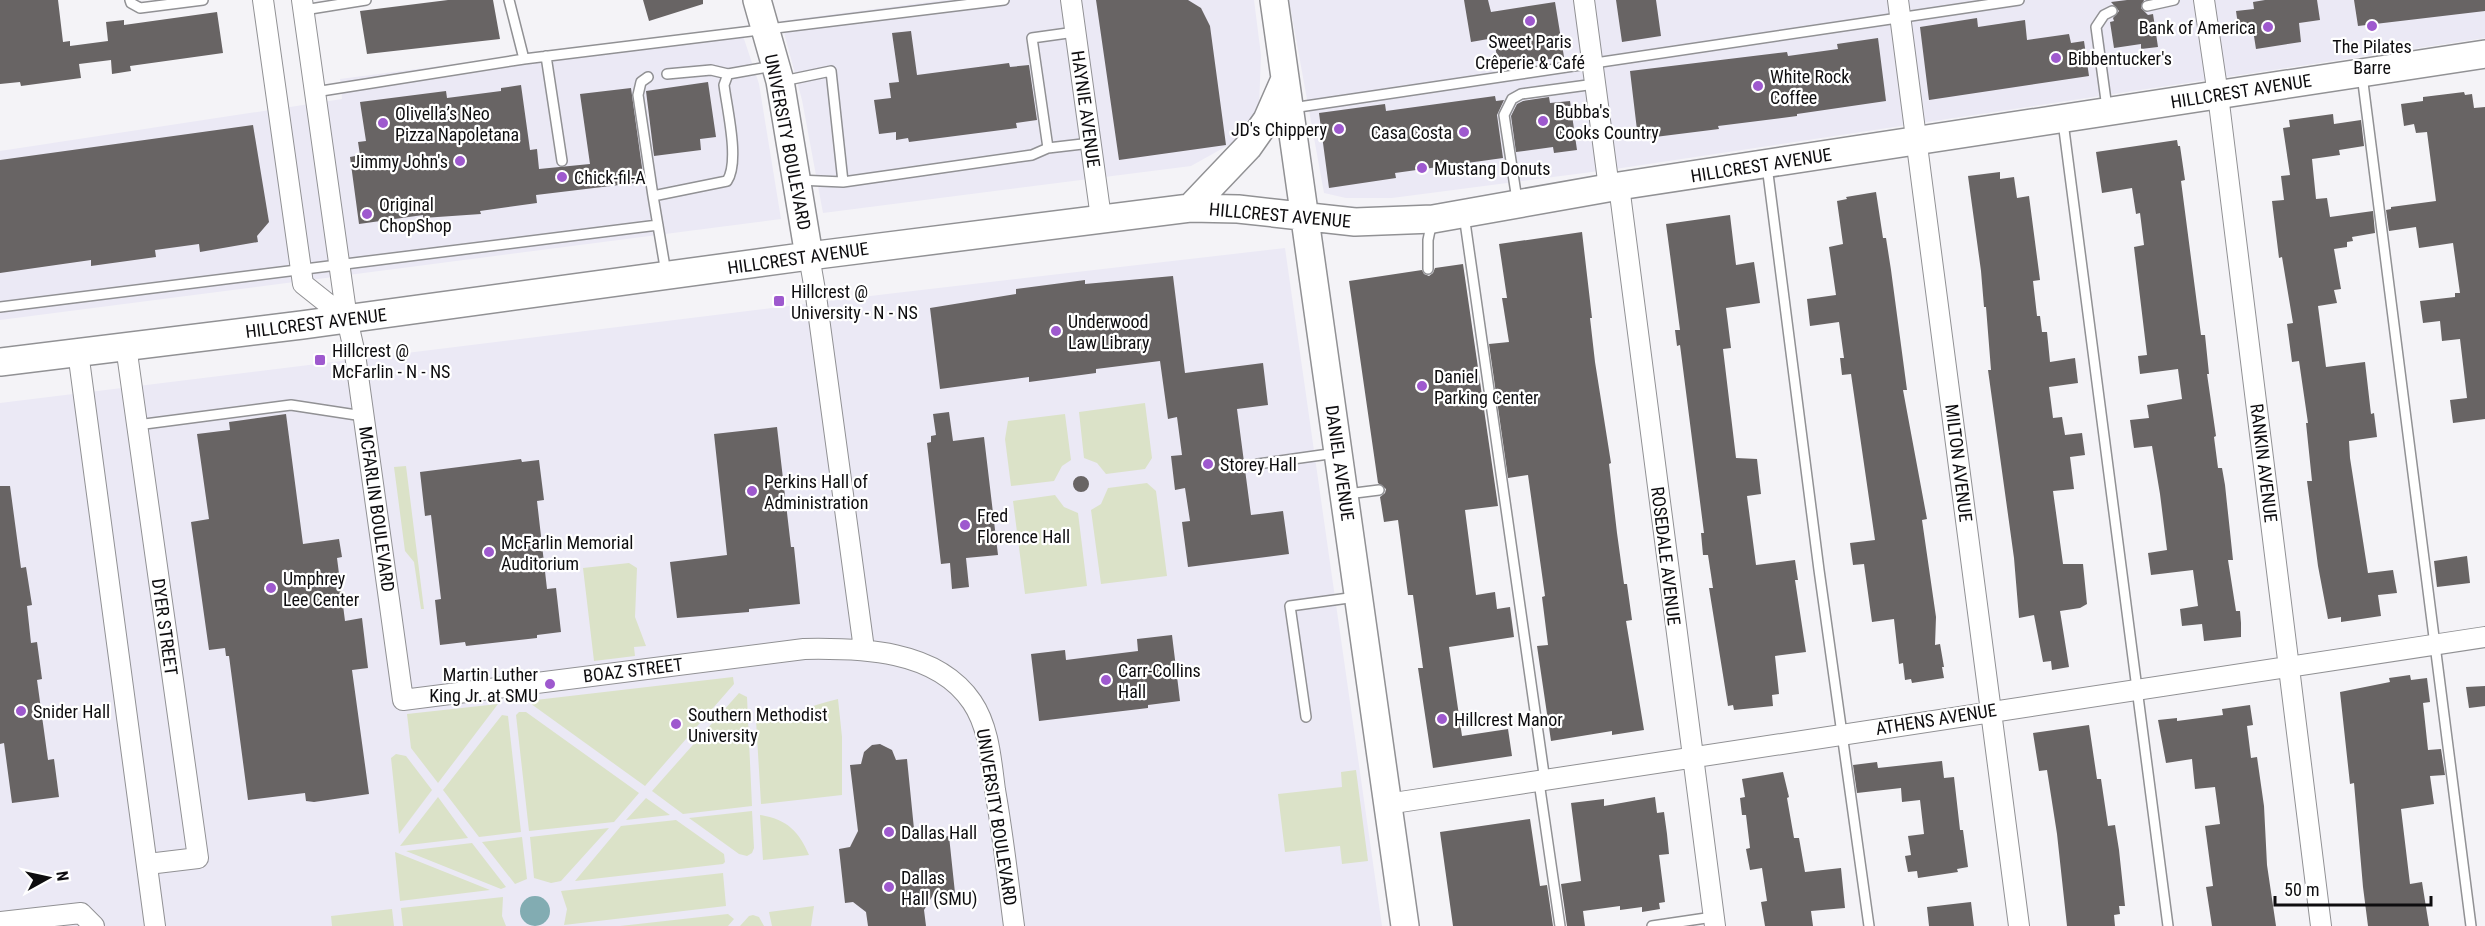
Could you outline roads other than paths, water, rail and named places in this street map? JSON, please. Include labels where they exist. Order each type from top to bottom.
[{"type":"street","points":[[263,0],[303,284],[347,319]]},
{"type":"street","name":"UNIVERSITY BOULEVARD","points":[[757,0],[778,73],[818,307],[864,650],[928,665],[949,678],[971,701],[987,738],[1014,926]]},
{"type":"street","name":"HAYNIE AVENUE","points":[[1071,0],[1101,218]]},
{"type":"street","name":"DANIEL AVENUE","points":[[1274,0],[1405,926]]},
{"type":"street","name":"ROSEDALE AVENUE","points":[[1584,0],[1594,74],[1614,187],[1714,922]]},
{"type":"street","name":"RANKIN AVENUE","points":[[2204,0],[2218,95],[2321,926]]},
{"type":"street","name":"MCFARLIN BOULEVARD","points":[[303,5],[347,319],[355,354],[364,416],[403,700]]},
{"type":"street","name":"MILTON AVENUE","points":[[1899,9],[2019,926]]},
{"type":"street","name":"HILLCREST AVENUE","points":[[0,362],[347,319],[808,256],[1190,208],[1238,209],[1355,222],[1433,219],[1614,187],[2485,54]]},
{"type":"street","points":[[1190,208],[1248,147],[1267,120],[1285,79]]},
{"type":"street","name":"DYER STREET","points":[[126,346],[198,858],[148,864]]},
{"type":"street","points":[[78,352],[155,926]]},
{"type":"street","name":"ATHENS AVENUE","points":[[1388,804],[2485,637]]},
{"type":"street","name":"BOAZ STREET","points":[[403,700],[777,651],[864,650]]},
{"type":"street","points":[[0,922],[81,913],[94,926]]},
{"type":"lane","points":[[130,0],[140,8],[204,0]]},
{"type":"lane","points":[[303,5],[366,0]]},
{"type":"lane","points":[[509,0],[524,59]]},
{"type":"lane","points":[[914,0],[916,12]]},
{"type":"lane","points":[[315,92],[546,56],[1004,0]]},
{"type":"lane","points":[[1518,204],[1504,115],[1512,99],[1521,94],[1594,74],[1899,9],[2019,0]]},
{"type":"lane","points":[[2146,6],[2174,0]]},
{"type":"lane","points":[[2108,112],[2097,27],[2104,15],[2112,11]]},
{"type":"lane","points":[[1048,148],[1032,38],[1075,32]]},
{"type":"lane","points":[[546,56],[562,161]]},
{"type":"lane","points":[[667,74],[711,70],[728,74],[831,71],[843,182]]},
{"type":"lane","points":[[2362,73],[2471,926]]},
{"type":"lane","points":[[653,196],[727,181],[732,174],[732,152],[724,84],[728,74]]},
{"type":"lane","points":[[1290,108],[1594,74]]},
{"type":"lane","points":[[648,77],[641,82],[638,94],[666,275]]},
{"type":"lane","points":[[2062,119],[2168,926]]},
{"type":"lane","points":[[797,180],[843,182],[1032,155],[1048,148],[1091,143]]},
{"type":"lane","points":[[1766,164],[1869,926]]},
{"type":"lane","points":[[1464,213],[1560,926]]},
{"type":"lane","points":[[1428,269],[1428,240],[1433,219]]},
{"type":"lane","points":[[0,307],[658,225]]},
{"type":"lane","points":[[137,425],[291,405],[364,416]]},
{"type":"lane","points":[[1258,464],[1338,453]]},
{"type":"lane","points":[[1344,494],[1379,490]]},
{"type":"lane","points":[[1306,717],[1290,606],[1359,597]]},
{"type":"lane","points":[[1652,926],[1714,922]]},
{"type":"water","points":[[535,896],[541,897],[549,905],[549,917],[541,925],[535,926],[529,925],[521,917],[520,911],[521,905],[529,897]]},
{"type":"place","name":"Sweet Paris Crêperie & Café","points":[[1530,21]]},
{"type":"place","name":"The Pilates Barre","points":[[2372,26]]},
{"type":"place","name":"Bank of America","points":[[2268,27]]},
{"type":"place","name":"Bibbentucker's","points":[[2056,58]]},
{"type":"place","name":"White Rock Coffee","points":[[1758,86]]},
{"type":"place","name":"Bubba's Cooks Country","points":[[1543,121]]},
{"type":"place","name":"Olivella’s Neo Pizza Napoletana","points":[[383,123]]},
{"type":"place","name":"JD's Chippery","points":[[1339,129]]},
{"type":"place","name":"Casa Costa","points":[[1464,132]]},
{"type":"place","name":"Jimmy John's","points":[[460,161]]},
{"type":"place","name":"Mustang Donuts","points":[[1422,168]]},
{"type":"place","name":"Chick-fil-A","points":[[562,177]]},
{"type":"place","name":"Original ChopShop","points":[[367,214]]},
{"type":"place","name":"Hillcrest @ University - N - NS","points":[[779,301]]},
{"type":"place","name":"Underwood Law Library","points":[[1056,331]]},
{"type":"place","name":"Hillcrest @ McFarlin - N - NS","points":[[320,360]]},
{"type":"place","name":"Daniel Parking Center","points":[[1422,386]]},
{"type":"place","name":"Storey Hall","points":[[1208,464]]},
{"type":"place","name":"Perkins Hall of Administration","points":[[752,491]]},
{"type":"place","name":"Fred Florence Hall","points":[[965,525]]},
{"type":"place","name":"McFarlin Memorial Auditorium","points":[[489,552]]},
{"type":"place","name":"Umphrey Lee Center","points":[[271,588]]},
{"type":"place","name":"Carr-Collins Hall","points":[[1106,680]]},
{"type":"place","name":"Martin Luther King Jr. at SMU","points":[[550,684]]},
{"type":"place","name":"Snider Hall","points":[[21,711]]},
{"type":"place","name":"Hillcrest Manor","points":[[1442,719]]},
{"type":"place","name":"Southern Methodist University","points":[[676,724]]},
{"type":"place","name":"Dallas Hall","points":[[889,832]]},
{"type":"place","name":"Dallas Hall (SMU)","points":[[889,887]]}]
